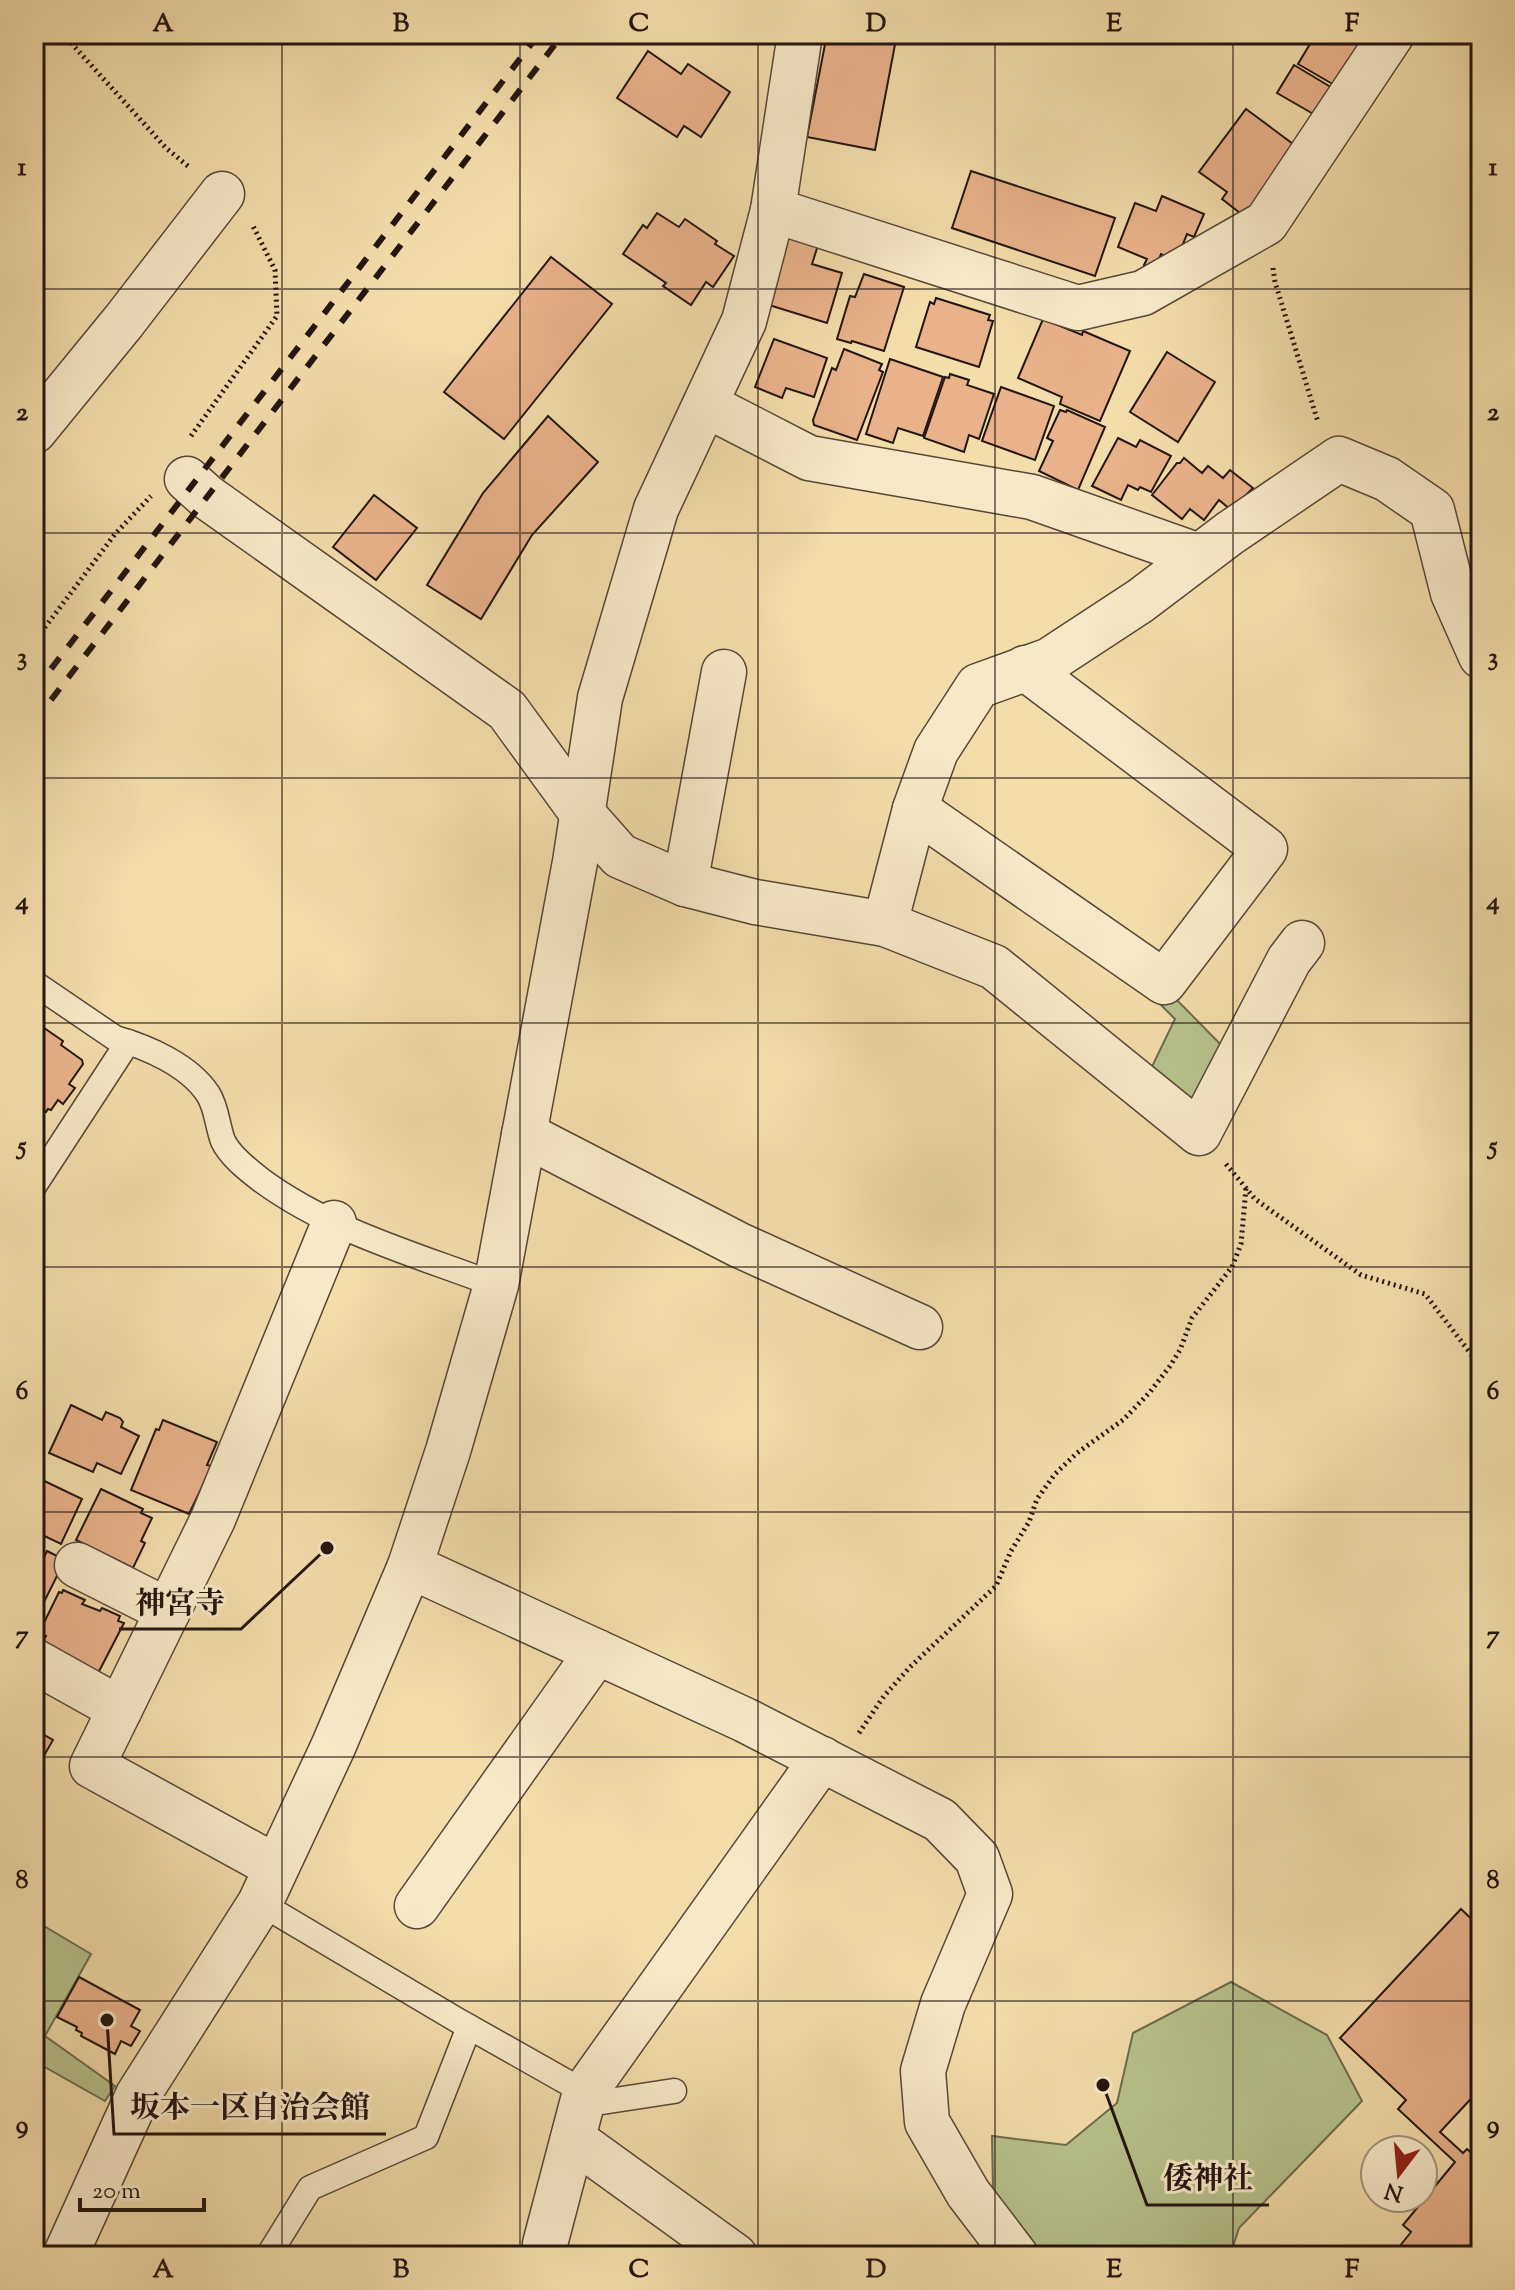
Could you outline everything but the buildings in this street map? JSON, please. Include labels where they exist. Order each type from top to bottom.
[{"type":"street","points":[[65,2256],[138,2095],[268,1885],[333,1747],[410,1566],[448,1451],[496,1285],[600,698],[656,509],[744,321],[773,210],[800,34]]},
{"type":"street","points":[[773,210],[1078,308],[1143,293],[1266,223],[1392,34]]},
{"type":"street","points":[[34,431],[222,194]]},
{"type":"street","points":[[706,405],[809,458],[1032,497],[1199,556]]},
{"type":"street","points":[[885,924],[915,809],[936,751],[978,686],[1050,660],[1140,601],[1339,459],[1387,479],[1432,510],[1453,593],[1481,656]]},
{"type":"street","points":[[187,479],[207,497],[507,710],[582,813],[620,856],[685,884],[755,902],[885,924],[994,967],[1199,1133],[1289,960],[1302,943]]},
{"type":"street","points":[[915,809],[1164,982],[1265,849],[1025,668]]},
{"type":"street","points":[[685,884],[724,672]]},
{"type":"street","points":[[524,1134],[739,1245],[920,1327]]},
{"type":"street","points":[[268,1885],[92,1766],[213,1519],[334,1223]]},
{"type":"street","points":[[77,1565],[168,1611]]},
{"type":"street","points":[[410,1566],[745,1720],[940,1820],[977,1858],[990,1894],[943,2004],[923,2071],[927,2122],[968,2193],[1016,2256]]},
{"type":"street","points":[[417,1906],[597,1652]]},
{"type":"street","points":[[34,1661],[120,1709]]},
{"type":"street","points":[[545,2244],[585,2092],[830,1764]]},
{"type":"street","points":[[573,2139],[735,2256]]},
{"type":"lane","points":[[34,983],[115,1038],[187,1071],[208,1094],[224,1143],[262,1181],[334,1223],[496,1285]]},
{"type":"lane","points":[[34,1186],[128,1042]]},
{"type":"lane","points":[[268,1885],[469,2027],[602,2102],[674,2091]]},
{"type":"lane","points":[[268,2256],[310,2188],[426,2137],[469,2027]]},
{"type":"path","points":[[1266,223],[1275,282],[1319,418],[1315,475]]},
{"type":"path","points":[[34,642],[115,534],[174,471],[187,479]]},
{"type":"path","points":[[1199,1133],[1255,1199],[1361,1275],[1425,1294],[1481,1367]]},
{"type":"path","points":[[830,1764],[884,1696],[934,1643],[996,1586],[1011,1551],[1029,1522],[1037,1499],[1055,1474],[1077,1453],[1123,1420],[1170,1366],[1180,1350],[1192,1318],[1232,1267],[1241,1244],[1246,1188]]},
{"type":"green space","points":[[1169,992],[1228,1052],[1193,1114],[1147,1077],[1175,1019],[1157,1001]]},
{"type":"green space","points":[[34,1920],[91,1954],[45,2036],[115,2086],[105,2101],[34,2061]]},
{"type":"green space","points":[[1231,1982],[1327,2035],[1362,2101],[1239,2228],[1230,2256],[1041,2256],[993,2191],[992,2136],[1066,2145],[1117,2103],[1133,2033]]},
{"type":"railway","points":[[34,691],[539,34]]},
{"type":"railway","points":[[34,722],[563,34]]},
{"type":"place","name":"神宮寺","points":[[327,1548]]},
{"type":"place","name":"坂本一区自治会館","points":[[107,2020]]},
{"type":"place","name":"倭神社","points":[[1103,2085]]}]
